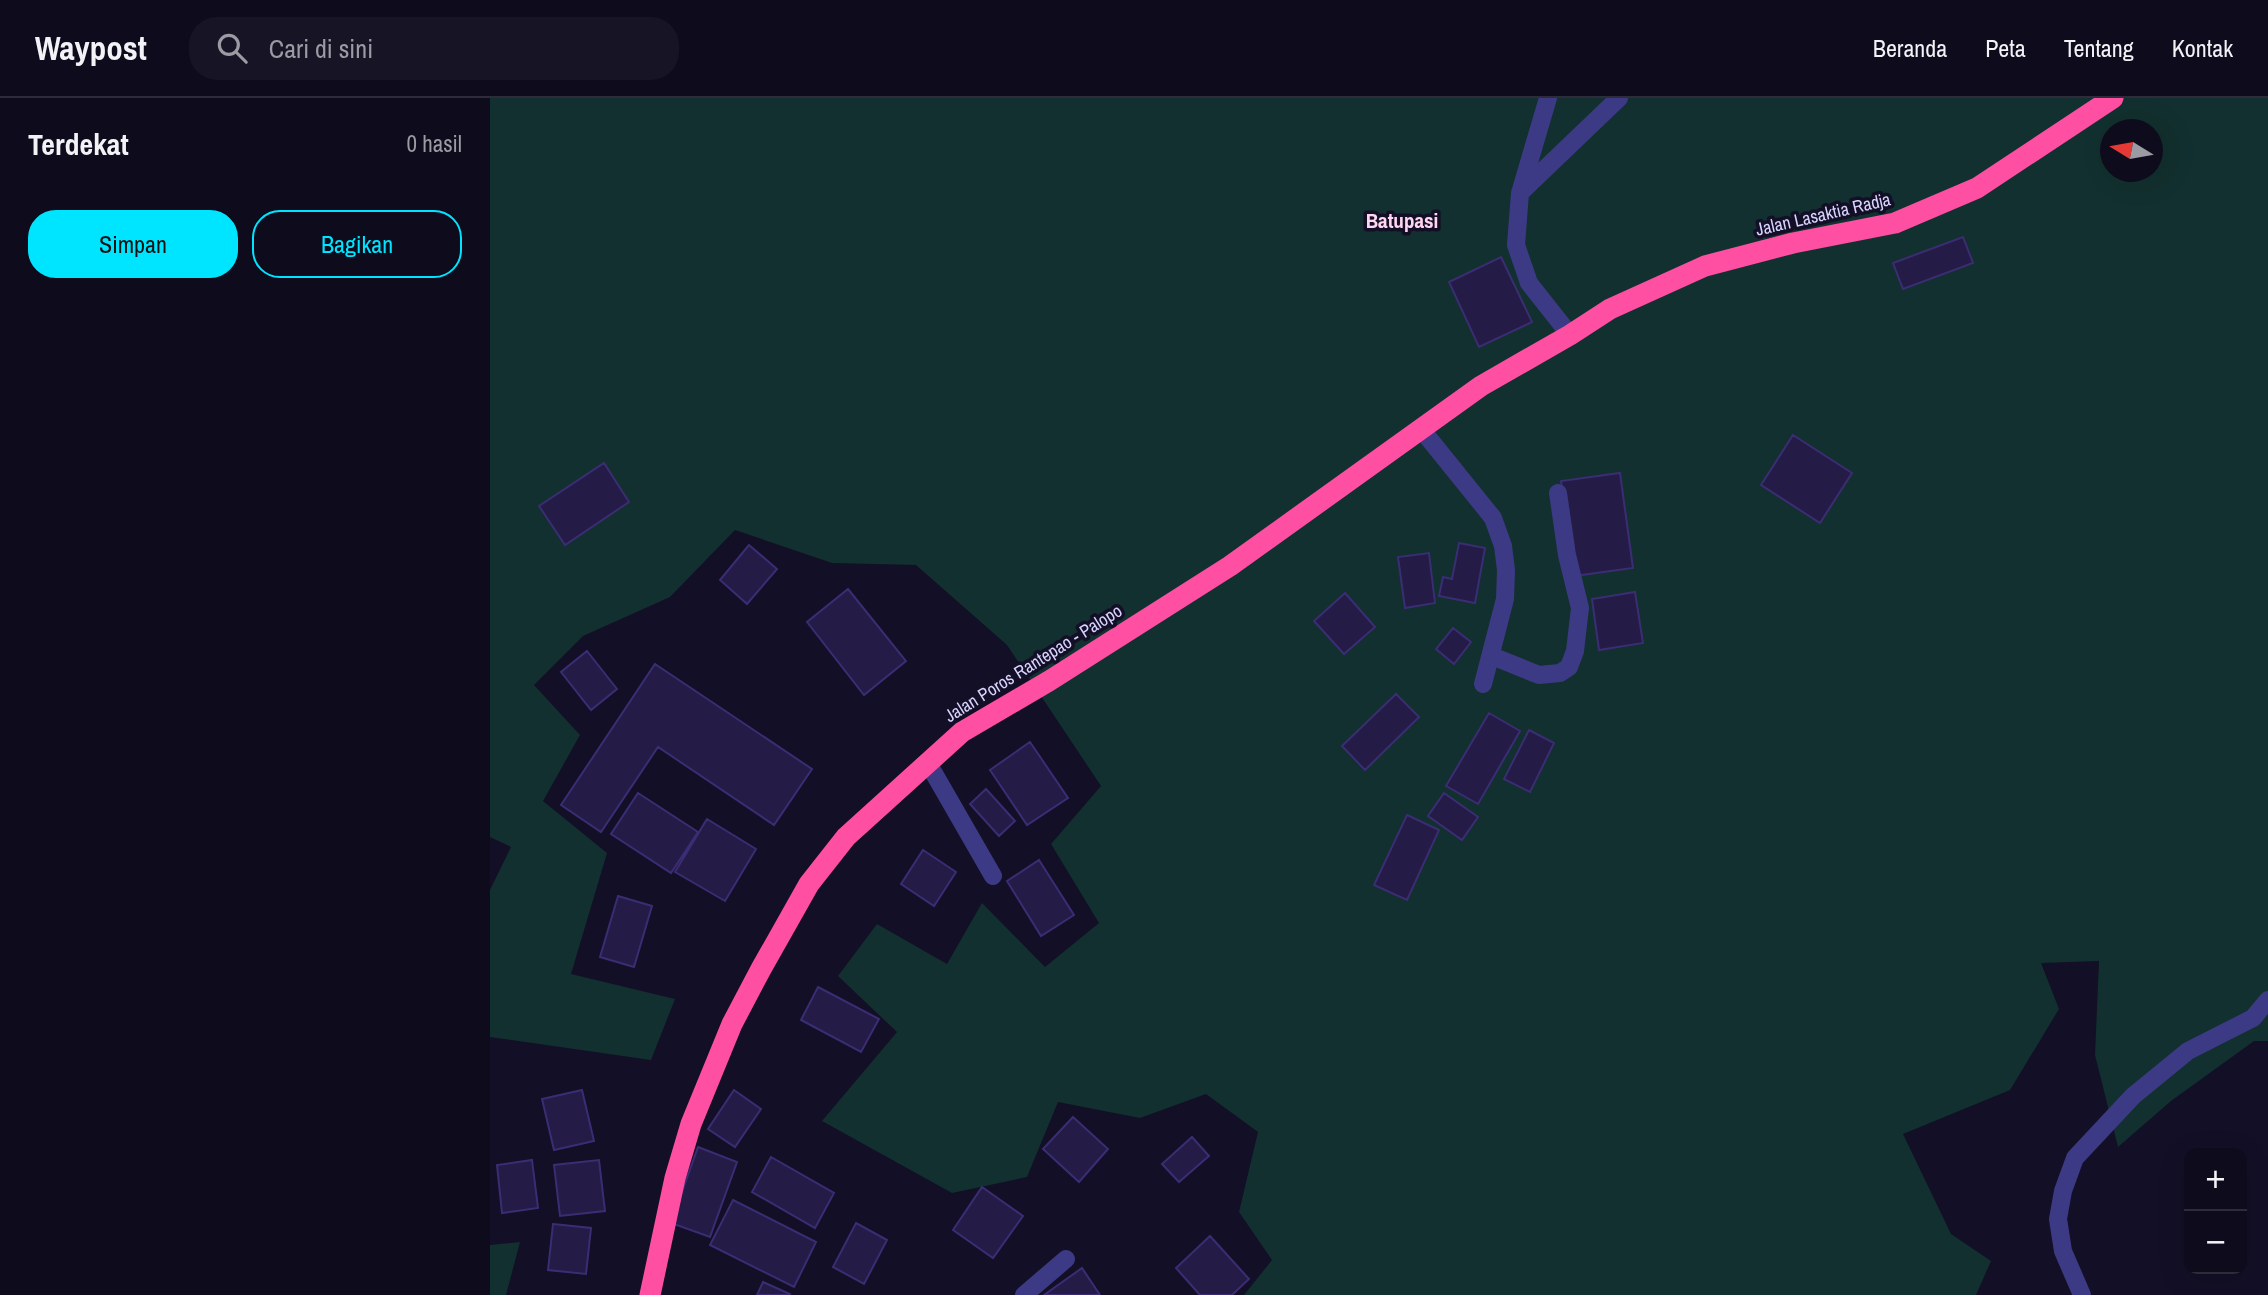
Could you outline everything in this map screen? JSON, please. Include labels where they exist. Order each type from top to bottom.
[{"type":"highway","name":"Jalan Lasaktia Radja","points":[[1570,335],[1610,309],[1705,266],[1793,243],[1895,223],[1977,188],[2113,98]]},
{"type":"highway","name":"Jalan Poros Rantepao - Palopo","points":[[650,1295],[675,1178],[691,1124],[732,1024],[809,884],[846,837],[962,732],[1049,681],[1230,566],[1481,386],[1570,335]]},
{"type":"street","points":[[1548,98],[1520,193],[1516,245],[1529,283],[1570,335]]},
{"type":"street","points":[[1520,193],[1619,98]]},
{"type":"street","points":[[1422,429],[1493,518],[1503,546],[1505,598],[1483,684]]},
{"type":"street","points":[[1492,656],[1539,675],[1560,673],[1569,667],[1576,651],[1580,608],[1567,555],[1558,493]]},
{"type":"street","points":[[928,763],[993,876]]},
{"type":"street","points":[[2082,1295],[2063,1251],[2058,1219],[2063,1191],[2075,1158],[2133,1097],[2188,1051],[2253,1018],[2268,1000]]},
{"type":"street","points":[[1024,1295],[1066,1259]]},
{"type":"green space","points":[[490,98],[2268,98],[2268,1041],[2254,1041],[2171,1101],[2118,1147],[2095,1055],[2099,961],[2041,963],[2059,1009],[2010,1090],[1903,1134],[1951,1234],[1991,1261],[1976,1295],[1244,1295],[1272,1260],[1239,1212],[1258,1132],[1206,1094],[1140,1118],[1058,1102],[1027,1177],[952,1193],[822,1121],[897,1032],[838,976],[877,924],[947,964],[982,903],[1045,967],[1099,923],[1051,844],[1101,786],[1007,645],[916,565],[832,563],[735,530],[670,597],[583,636],[534,685],[580,735],[543,801],[607,853],[571,974],[675,999],[651,1060],[490,1037],[490,890],[511,847],[490,837]]},
{"type":"green space","points":[[520,1242],[506,1295],[490,1295],[490,1245]]},
{"type":"building","points":[[1963,237],[1973,263],[1903,289],[1893,263]]},
{"type":"building","points":[[1501,257],[1532,322],[1479,347],[1449,282]]},
{"type":"building","points":[[1793,435],[1852,473],[1820,523],[1761,485]]},
{"type":"building","points":[[604,463],[629,502],[565,545],[539,506]]},
{"type":"building","points":[[1620,473],[1633,568],[1574,576],[1561,481]]},
{"type":"building","points":[[1459,543],[1485,548],[1475,603],[1439,596],[1443,577],[1452,579]]},
{"type":"building","points":[[749,545],[777,569],[747,604],[720,580]]},
{"type":"building","points":[[1429,553],[1435,603],[1405,608],[1398,557]]},
{"type":"building","points":[[848,589],[906,661],[864,695],[807,622]]},
{"type":"building","points":[[1635,592],[1643,643],[1599,650],[1592,599]]},
{"type":"building","points":[[1345,593],[1375,627],[1344,654],[1314,621]]},
{"type":"building","points":[[1453,628],[1471,642],[1454,664],[1436,649]]},
{"type":"building","points":[[587,651],[617,689],[591,710],[561,672]]},
{"type":"building","points":[[655,664],[812,769],[774,825],[658,747],[601,832],[561,805]]},
{"type":"building","points":[[1396,694],[1419,717],[1365,770],[1342,746]]},
{"type":"building","points":[[1489,713],[1520,731],[1478,804],[1446,786]]},
{"type":"building","points":[[1529,730],[1554,743],[1530,792],[1504,779]]},
{"type":"building","points":[[1030,742],[1068,798],[1027,825],[990,770]]},
{"type":"building","points":[[986,789],[1015,821],[999,836],[970,804]]},
{"type":"building","points":[[638,793],[698,832],[671,873],[611,834]]},
{"type":"building","points":[[1444,793],[1478,817],[1462,840],[1428,816]]},
{"type":"building","points":[[1407,815],[1439,830],[1407,900],[1374,885]]},
{"type":"building","points":[[707,819],[756,849],[725,901],[675,872]]},
{"type":"building","points":[[923,850],[956,872],[934,906],[901,884]]},
{"type":"building","points":[[1039,860],[1074,915],[1041,936],[1007,881]]},
{"type":"building","points":[[618,896],[652,906],[634,967],[600,957]]},
{"type":"building","points":[[818,987],[879,1019],[861,1052],[801,1020]]},
{"type":"building","points":[[582,1090],[594,1141],[554,1150],[542,1099]]},
{"type":"building","points":[[734,1090],[761,1109],[735,1147],[708,1129]]},
{"type":"building","points":[[1073,1117],[1108,1149],[1079,1182],[1043,1149]]},
{"type":"building","points":[[1192,1137],[1209,1156],[1179,1182],[1162,1164]]},
{"type":"building","points":[[698,1147],[737,1162],[710,1237],[671,1223]]},
{"type":"building","points":[[771,1157],[834,1193],[815,1228],[752,1192]]},
{"type":"building","points":[[532,1160],[538,1208],[502,1213],[497,1165]]},
{"type":"building","points":[[599,1160],[605,1211],[560,1216],[554,1165]]},
{"type":"building","points":[[982,1187],[1023,1216],[993,1258],[953,1230]]},
{"type":"building","points":[[733,1200],[816,1242],[794,1287],[710,1245]]},
{"type":"building","points":[[856,1223],[887,1240],[864,1284],[833,1267]]},
{"type":"building","points":[[553,1224],[591,1228],[586,1274],[548,1270]]},
{"type":"building","points":[[1210,1236],[1249,1279],[1232,1295],[1200,1295],[1176,1268]]},
{"type":"building","points":[[1082,1268],[1100,1295],[1044,1295]]},
{"type":"building","points":[[763,1282],[790,1294],[757,1295]]},
{"type":"district","name":"Batupasi","points":[[1402,220]]}]
